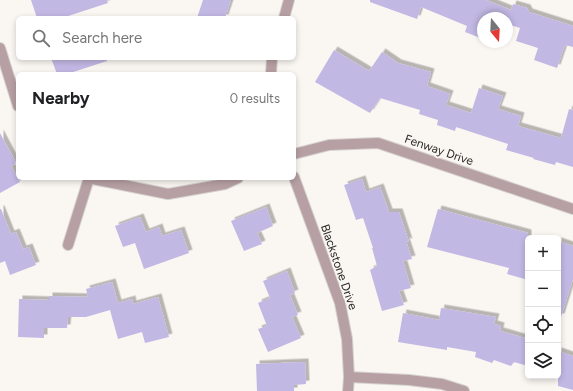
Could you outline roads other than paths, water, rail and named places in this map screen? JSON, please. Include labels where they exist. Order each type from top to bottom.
[{"type":"street","points":[[285,16],[289,0]]},
{"type":"street","points":[[0,48],[16,100]]},
{"type":"street","points":[[271,72],[272,60]]},
{"type":"street","name":"Fenway Drive","points":[[296,153],[329,145],[378,143],[573,209]]},
{"type":"street","points":[[68,245],[88,180]]},
{"type":"street","points":[[99,180],[168,194],[225,184],[234,180]]},
{"type":"street","name":"Blackstone Drive","points":[[295,180],[340,303],[347,339],[349,377],[348,391]]},
{"type":"street","points":[[349,377],[435,383],[464,391]]}]
